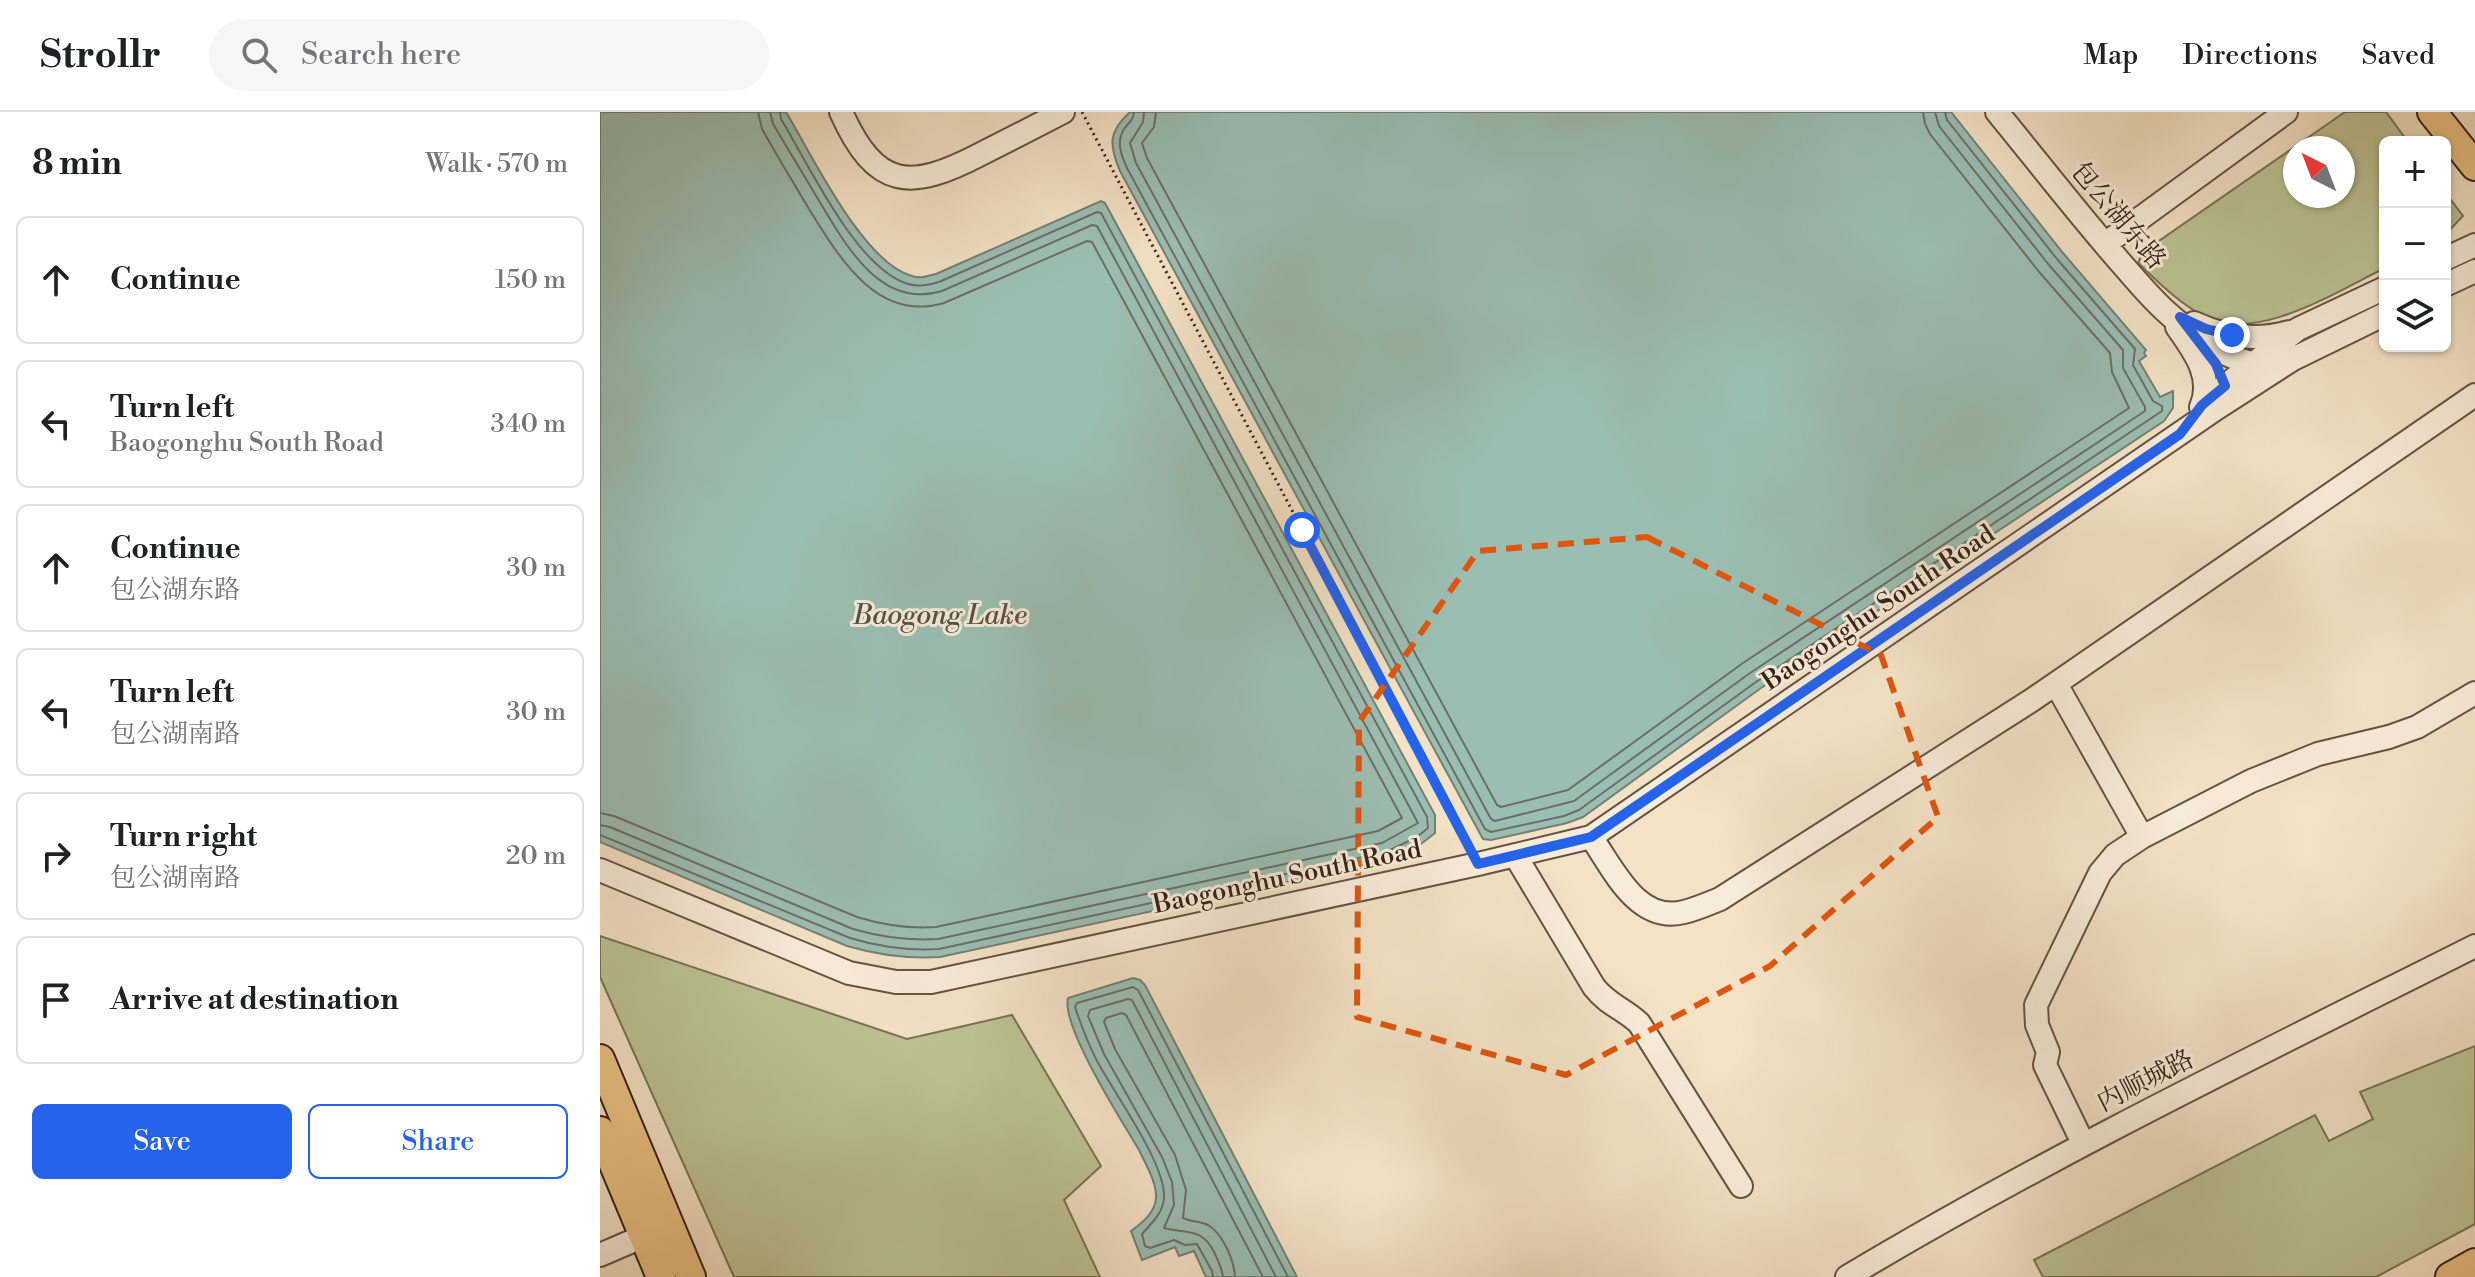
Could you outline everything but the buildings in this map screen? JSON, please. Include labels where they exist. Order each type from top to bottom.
[{"type":"main road","points":[[2432,112],[2475,166]]},
{"type":"main road","points":[[2456,112],[2475,136]]},
{"type":"main road","points":[[600,1059],[691,1277]]},
{"type":"main road","points":[[600,1131],[661,1277]]},
{"type":"main road","points":[[2450,1277],[2475,1263]]},
{"type":"street","points":[[841,112],[858,147],[872,163],[893,175],[915,179],[955,168],[1063,112]]},
{"type":"street","name":"包公湖东路","points":[[1997,112],[2153,299],[2194,335],[2252,364]]},
{"type":"street","points":[[2105,244],[2286,112]]},
{"type":"street","points":[[2451,256],[2475,245]]},
{"type":"street","points":[[2451,282],[2475,271]]},
{"type":"street","points":[[2215,400],[2252,364],[2298,329],[2379,291]]},
{"type":"street","points":[[2175,316],[2206,329],[2257,338],[2298,329]]},
{"type":"street","name":"包公湖东路","points":[[2175,316],[2206,377],[2206,396],[2215,400]]},
{"type":"street","points":[[2215,400],[2379,317]]},
{"type":"street","points":[[2194,335],[2216,364],[2215,400]]},
{"type":"street","points":[[2252,364],[2275,365],[2293,359]]},
{"type":"street","points":[[1591,837],[1635,899],[1646,908],[1662,913],[1682,913],[1720,899],[2056,684],[2475,395]]},
{"type":"street","name":"Baogonghu South Road","points":[[600,870],[834,967],[864,977],[910,983],[931,982],[1591,837],[2180,434],[2215,400]]},
{"type":"street","points":[[2056,684],[2142,837]]},
{"type":"street","points":[[2083,1143],[2045,1065],[2048,1052],[2037,1025],[2036,1005],[2100,873],[2115,855],[2142,837],[2251,781],[2318,754],[2417,727],[2475,693]]},
{"type":"street","points":[[1515,855],[1594,987],[1604,1000],[1639,1023],[1741,1186]]},
{"type":"street","name":"内顺城路","points":[[1847,1277],[1944,1219],[2083,1143],[2475,946]]},
{"type":"street","points":[[600,1255],[644,1236]]},
{"type":"path","points":[[1082,112],[1478,864]]},
{"type":"highlighted area","points":[[1647,537],[1881,655],[1938,817],[1770,966],[1566,1075],[1357,1017],[1359,722],[1478,551]]},
{"type":"green space","points":[[2345,112],[2386,112],[2404,136],[2379,136],[2379,271],[2321,300],[2273,319],[2249,324],[2226,323],[2205,317],[2178,299],[2138,263],[2143,252],[2283,155],[2283,208],[2355,208],[2355,136],[2310,136]]},
{"type":"green space","points":[[2451,200],[2463,216],[2451,229]]},
{"type":"green space","points":[[600,936],[907,1039],[1012,1015],[1101,1166],[1064,1200],[1100,1277],[734,1277],[600,977]]},
{"type":"green space","points":[[2475,1046],[2475,1224],[2376,1277],[2043,1277],[2034,1260],[2315,1115],[2329,1141],[2373,1119],[2360,1092]]},
{"type":"water","name":"Baogong Lake","points":[[600,112],[786,112],[857,230],[894,267],[915,277],[936,274],[1101,201],[1105,203],[1435,815],[1435,833],[1389,860],[940,957],[893,956],[847,946],[600,842]]},
{"type":"water","points":[[1130,112],[1951,112],[2063,253],[2146,350],[2146,356],[2139,361],[2160,397],[2173,391],[2173,408],[2164,421],[1761,688],[1583,817],[1491,840],[1483,839],[1120,171],[1114,154],[1114,133]]},
{"type":"water","points":[[1133,978],[1145,985],[1297,1277],[1206,1277],[1194,1251],[1179,1256],[1175,1247],[1142,1260],[1131,1231],[1151,1213],[1156,1198],[1155,1186],[1140,1152],[1083,1052],[1068,1012],[1068,998]]},
{"type":"route","points":[[1302,530],[1478,864],[1591,837],[2180,434],[2202,405],[2225,386],[2216,364],[2180,317],[2206,329],[2232,335]]}]
